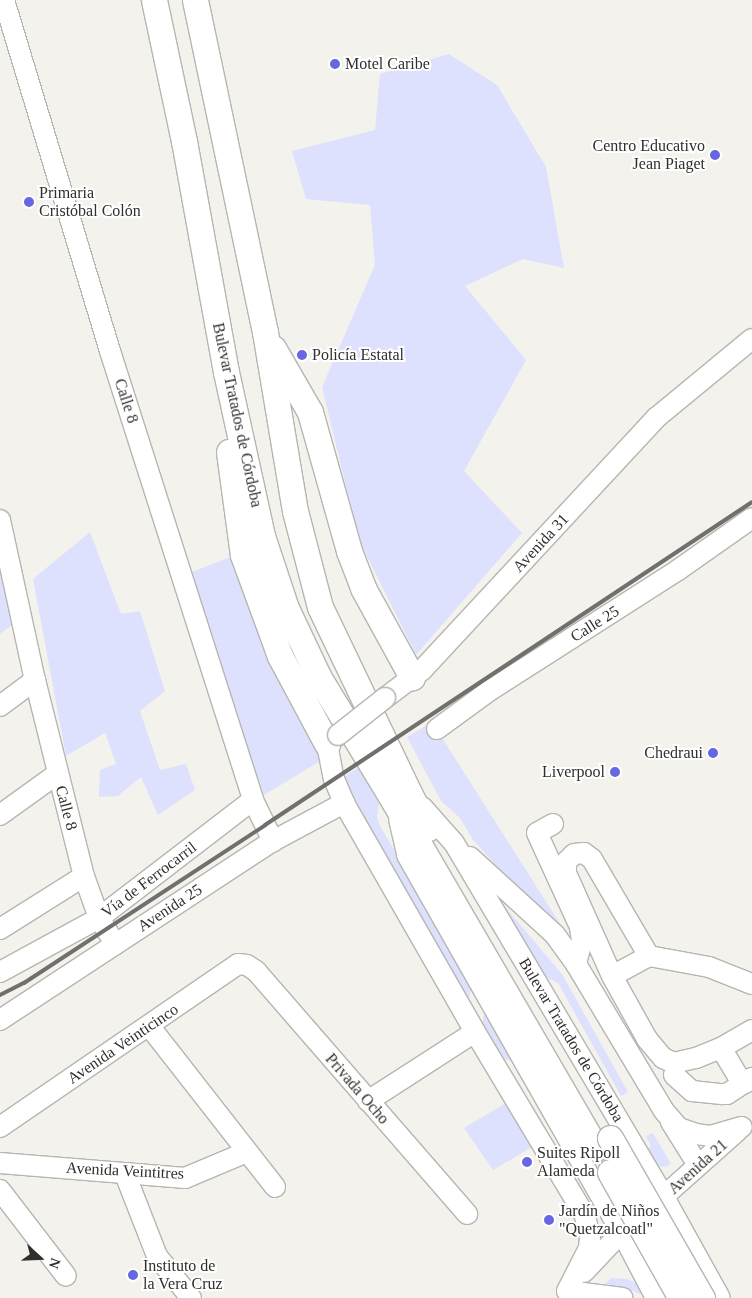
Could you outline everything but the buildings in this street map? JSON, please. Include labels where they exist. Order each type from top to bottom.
[{"type":"main road","name":"Bulevar Tratados de Córdoba","points":[[154,0],[184,141],[226,372],[262,536],[286,608],[319,678],[402,798],[603,1143],[702,1298]]},
{"type":"main road","name":"Bulevar Tratados de Córdoba","points":[[195,0],[264,332],[295,511],[320,607],[402,798]]},
{"type":"main road","points":[[264,332],[310,412],[349,551],[363,588],[412,677]]},
{"type":"main road","points":[[226,372],[229,460],[243,555],[280,656],[333,740]]},
{"type":"main road","name":"Bulevar Tratados de Córdoba","points":[[603,1143],[681,1298]]},
{"type":"street","name":"Calle 8","points":[[4,0],[110,351],[253,800]]},
{"type":"street","name":"Avenida 31","points":[[333,740],[422,670],[656,418],[752,339]]},
{"type":"street","name":"Calle 25","points":[[437,729],[489,691],[678,570],[752,518]]},
{"type":"street","name":"Calle 8","points":[[0,520],[57,774],[84,876],[100,918],[115,944]]},
{"type":"street","points":[[0,706],[35,680]]},
{"type":"street","points":[[333,740],[334,779],[344,803],[475,1032],[585,1216],[590,1237],[589,1248],[563,1295]]},
{"type":"street","points":[[0,815],[57,774]]},
{"type":"street","name":"Bulevar Tratados de Córdoba","points":[[402,798],[454,843],[664,1197],[720,1298]]},
{"type":"street","name":"Bulevar Tratados de Córdoba","points":[[402,798],[407,855],[621,1231],[656,1298]]},
{"type":"street","points":[[253,800],[273,841]]},
{"type":"street","name":"Vía de Ferrocarril","points":[[0,972],[100,918],[253,800]]},
{"type":"street","name":"Avenida 25","points":[[0,1020],[273,841],[344,803]]},
{"type":"street","points":[[553,824],[537,833],[580,927],[582,941],[576,964]]},
{"type":"street","points":[[454,843],[555,935],[576,964],[664,1112],[698,1165]]},
{"type":"street","points":[[649,956],[592,859],[584,854],[574,854],[566,862],[566,873],[612,976],[647,1039],[663,1058],[674,1063],[696,1058],[721,1048],[752,1030]]},
{"type":"street","points":[[0,929],[84,876]]},
{"type":"street","points":[[612,976],[649,956],[709,967],[752,984]]},
{"type":"street","name":"Avenida Veinticinco","points":[[0,1127],[238,964],[247,965]]},
{"type":"street","name":"Privada Ocho","points":[[247,965],[256,971],[368,1102],[468,1214]]},
{"type":"street","points":[[368,1102],[475,1032],[483,989]]},
{"type":"street","points":[[150,1026],[275,1188]]},
{"type":"street","points":[[721,1048],[738,1076],[748,1081]]},
{"type":"street","points":[[499,1072],[530,1074]]},
{"type":"street","points":[[674,1075],[692,1091],[722,1094],[727,1094],[748,1081]]},
{"type":"street","points":[[664,1112],[679,1128],[696,1134],[710,1136],[747,1123]]},
{"type":"street","name":"Avenida 21","points":[[563,1295],[621,1231],[664,1197],[747,1123]]},
{"type":"street","name":"Avenida Veintitres","points":[[0,1163],[185,1178],[246,1152]]},
{"type":"street","points":[[125,1174],[157,1256],[191,1298]]},
{"type":"street","points":[[0,1190],[66,1276]]},
{"type":"street","points":[[563,1295],[630,1249],[664,1197]]},
{"type":"street","points":[[563,1295],[623,1298]]},
{"type":"shaded area","points":[[449,54],[497,85],[546,167],[564,268],[523,259],[465,286],[526,360],[464,471],[522,533],[416,655],[359,540],[322,387],[375,265],[370,205],[306,199],[292,151],[375,130],[380,74]]},
{"type":"shaded area","points":[[90,532],[121,614],[140,611],[165,691],[140,711],[160,770],[186,764],[195,790],[158,815],[141,777],[118,796],[99,797],[100,770],[116,764],[105,733],[66,756],[33,579]]},
{"type":"shaded area","points":[[233,556],[270,662],[322,760],[264,795],[187,574]]},
{"type":"shaded area","points":[[0,569],[16,622],[0,634]]},
{"type":"shaded area","points":[[432,722],[571,941],[560,937],[473,840],[460,818],[441,801],[407,737]]},
{"type":"shaded area","points":[[358,768],[379,803],[377,816],[379,824],[472,986],[468,1001],[342,778]]},
{"type":"shaded area","points":[[500,901],[562,974],[628,1092],[621,1096],[558,983],[545,977]]},
{"type":"shaded area","points":[[485,1010],[514,1062],[499,1057],[481,1028]]},
{"type":"shaded area","points":[[506,1103],[532,1147],[493,1170],[464,1128]]},
{"type":"shaded area","points":[[653,1133],[671,1164],[664,1167],[654,1165],[646,1150],[651,1146],[646,1136]]},
{"type":"shaded area","points":[[611,1278],[628,1279],[646,1294],[645,1296],[626,1288],[605,1284]]},
{"type":"railway","points":[[0,995],[24,983],[752,502]]},
{"type":"place","name":"Motel Caribe","points":[[335,64]]},
{"type":"place","name":"Centro Educativo Jean Piaget","points":[[715,155]]},
{"type":"place","name":"Primaria Cristóbal Colón","points":[[29,202]]},
{"type":"place","name":"Policía Estatal","points":[[302,355]]},
{"type":"place","name":"Chedraui","points":[[713,753]]},
{"type":"place","name":"Liverpool","points":[[615,772]]},
{"type":"place","name":"Suites Ripoll Alameda","points":[[527,1162]]},
{"type":"place","name":"Jardín de Niños \"Quetzalcoatl\"","points":[[549,1220]]},
{"type":"place","name":"Instituto de la Vera Cruz","points":[[133,1275]]}]
